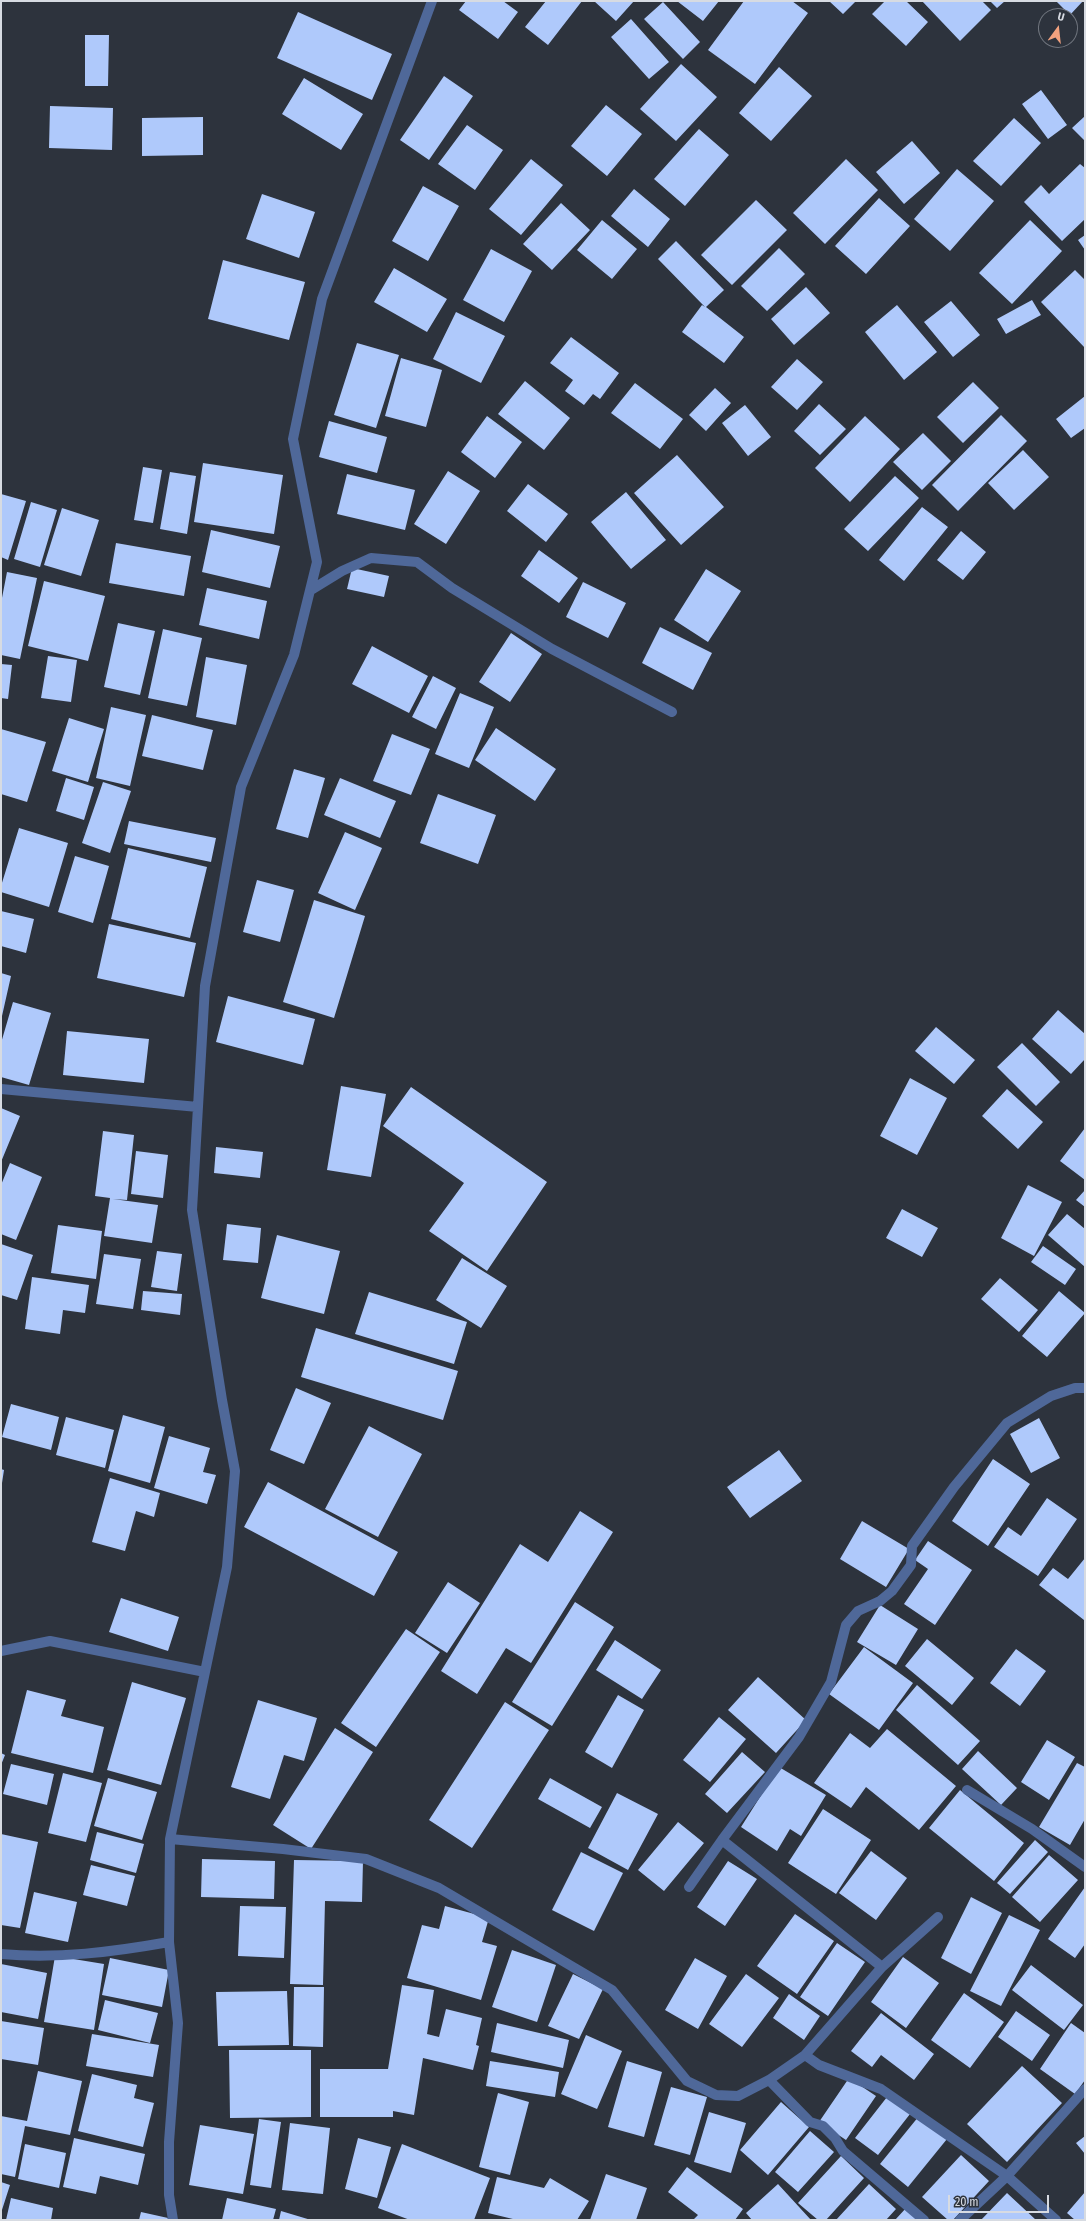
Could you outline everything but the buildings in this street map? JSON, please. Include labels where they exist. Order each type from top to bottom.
[{"type":"street","points":[[173,2220],[169,2195],[169,2142],[178,2023],[169,1942],[170,1839],[226,1567],[235,1471],[222,1400],[192,1210],[206,986],[240,787],[294,655],[317,562],[293,439],[322,299],[432,1]]},
{"type":"street","points":[[311,590],[342,571],[370,558],[417,562],[452,588],[552,649],[672,712]]},
{"type":"street","points":[[1,1089],[198,1107]]},
{"type":"street","points":[[689,1887],[722,1840],[800,1737],[831,1682],[846,1625],[858,1611],[880,1601],[892,1591],[911,1565],[912,1546],[954,1487],[1007,1423],[1051,1396],[1075,1388],[1085,1388]]},
{"type":"street","points":[[1,1651],[50,1641],[205,1672]]},
{"type":"street","points":[[967,1790],[1032,1829],[1085,1867]]},
{"type":"street","points":[[170,1839],[283,1849],[366,1859],[439,1888],[612,1990],[687,2081],[716,2095],[738,2096],[770,2080],[806,2055],[882,1967],[938,1917]]},
{"type":"street","points":[[722,1840],[882,1967]]},
{"type":"street","points":[[1,1954],[25,1956],[103,1954],[169,1942]]},
{"type":"street","points":[[806,2055],[819,2065],[881,2089],[1007,2176],[1056,2220]]},
{"type":"street","points":[[770,2080],[810,2122],[823,2126],[835,2138],[843,2151],[924,2220]]},
{"type":"street","points":[[960,2220],[1007,2176],[1085,2089]]}]
